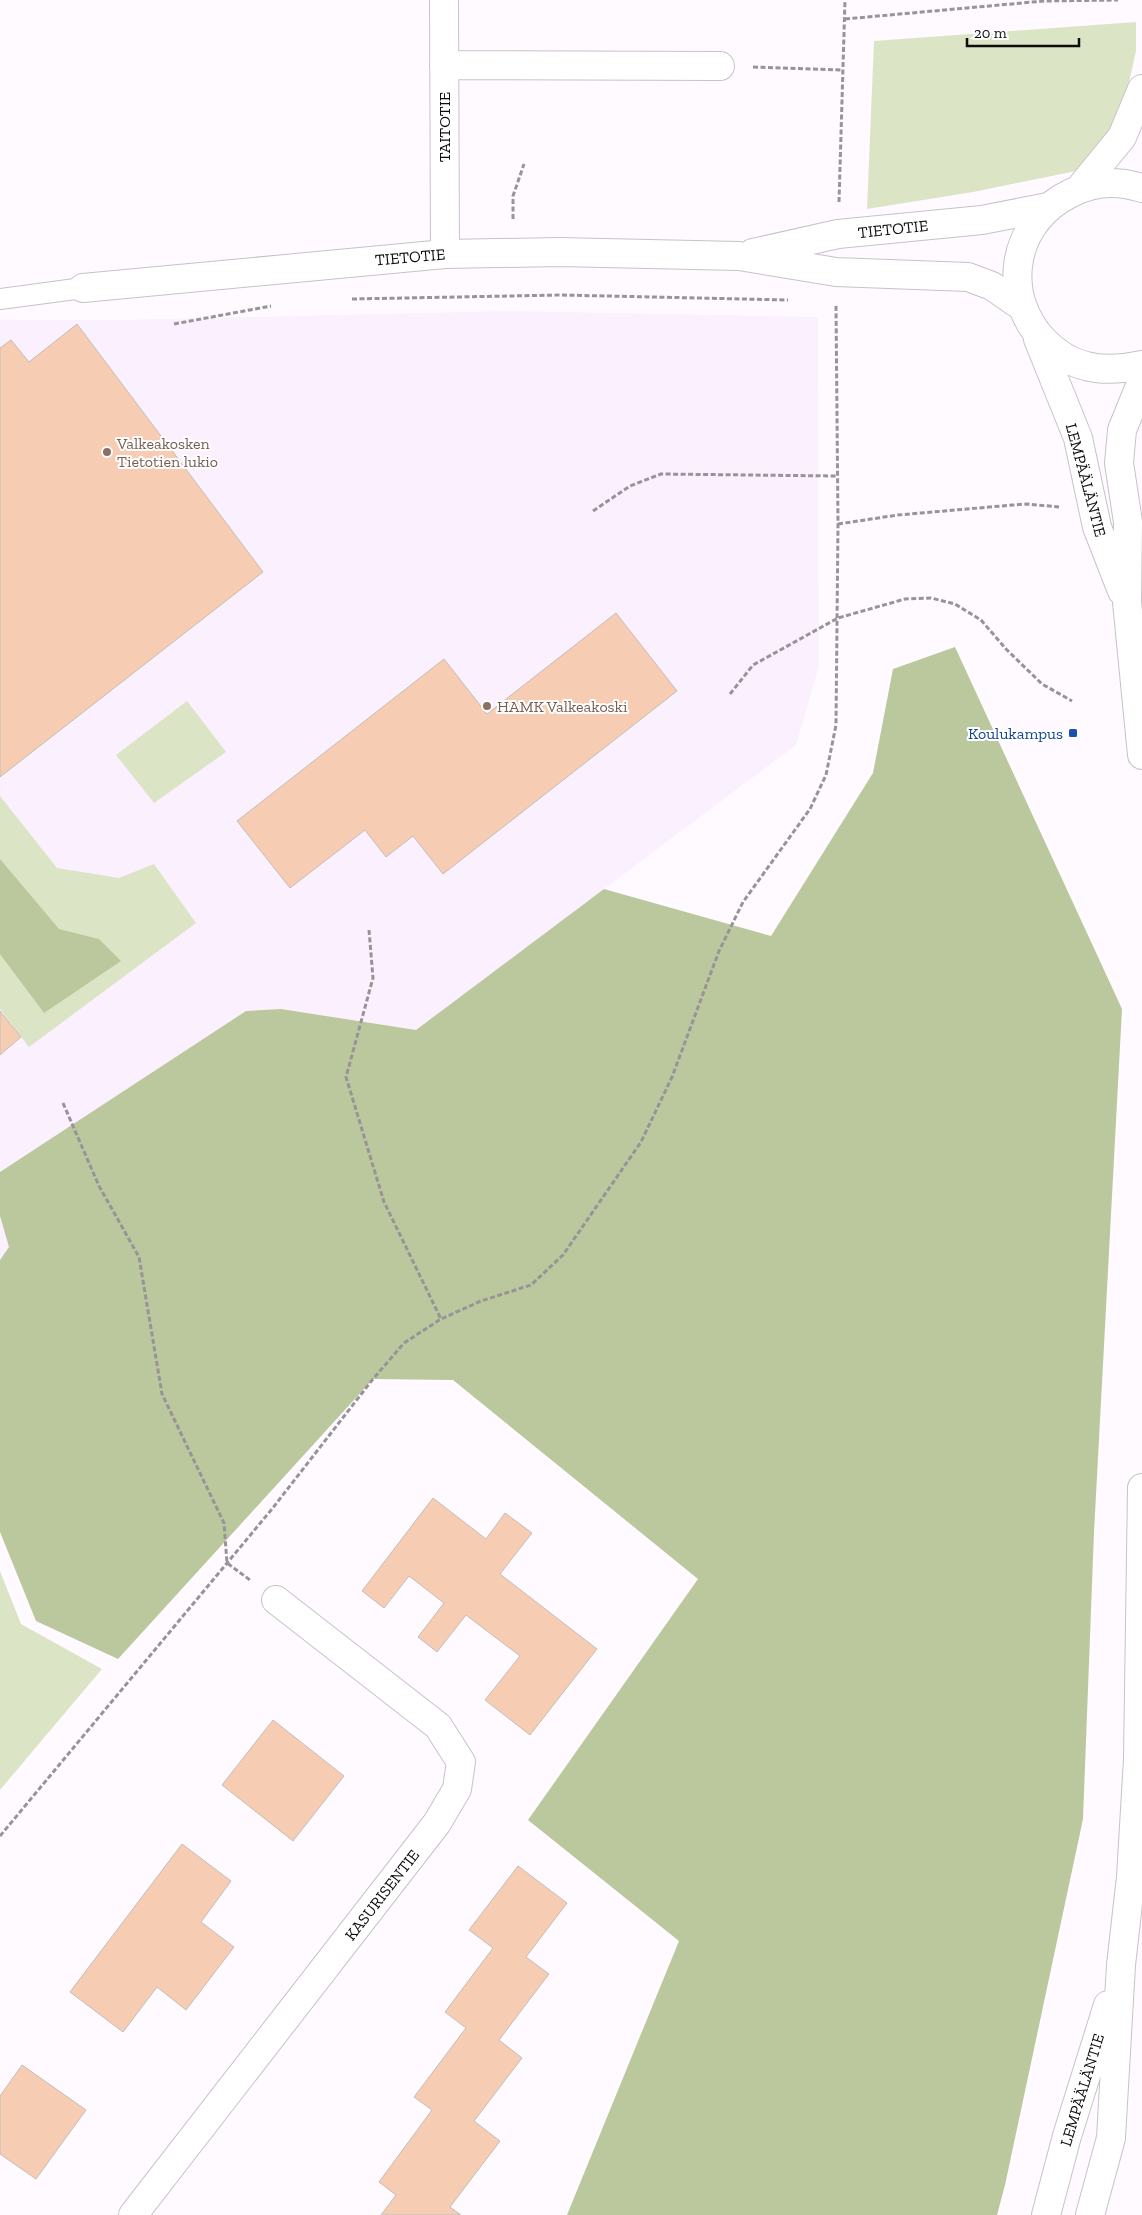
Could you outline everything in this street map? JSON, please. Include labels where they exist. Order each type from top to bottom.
[{"type":"street","name":"TAITOTIE","points":[[444,0],[444,254]]},
{"type":"street","points":[[444,65],[720,66]]},
{"type":"street","points":[[1142,89],[1122,137],[1081,187],[1048,207],[1027,234],[1019,256],[1018,289],[1021,306],[1034,331],[1065,358],[1085,366],[1110,369],[1142,365]]},
{"type":"street","points":[[1081,187],[1108,182],[1142,188]]},
{"type":"street","name":"TIETOTIE","points":[[739,256],[838,234],[982,220],[1048,207]]},
{"type":"street","name":"TIETOTIE","points":[[83,288],[444,254],[558,252],[739,256],[836,272],[968,277],[992,286],[1021,306]]},
{"type":"street","name":"LEMPÄÄLÄNTIE","points":[[1034,331],[1078,438],[1097,527],[1127,602]]},
{"type":"street","name":"LEMPÄÄLÄNTIE","points":[[1142,381],[1122,430],[1119,463],[1128,522],[1127,602],[1142,755]]},
{"type":"street","name":"LEMPÄÄLÄNTIE","points":[[1090,2215],[1112,2138],[1121,1965],[1131,1877],[1138,1759],[1142,1488]]},
{"type":"street","name":"KASURISENTIE","points":[[133,2215],[437,1824],[456,1789],[461,1762],[438,1726],[276,1600]]},
{"type":"street","name":"LEMPÄÄLÄNTIE","points":[[1046,2215],[1067,2136],[1121,1965]]},
{"type":"lane","points":[[0,299],[83,288]]},
{"type":"path","points":[[838,234],[846,0]]},
{"type":"path","points":[[845,19],[1044,1],[1118,0]]},
{"type":"path","points":[[720,66],[843,70]]},
{"type":"path","points":[[0,1836],[227,1563],[373,1379],[404,1343],[441,1318],[481,1301],[531,1285],[563,1255],[641,1142],[672,1077],[719,951],[743,902],[810,809],[826,774],[836,725],[838,476],[836,272]]},
{"type":"path","points":[[344,299],[561,295],[797,301]]},
{"type":"path","points":[[174,324],[278,305]]},
{"type":"path","points":[[593,512],[630,486],[661,474],[838,476]]},
{"type":"path","points":[[838,524],[898,515],[1027,504],[1061,508]]},
{"type":"path","points":[[730,694],[753,665],[838,618],[905,599],[931,598],[955,604],[981,620],[1006,649],[1042,684],[1072,700]]},
{"type":"path","points":[[369,930],[373,978],[346,1077],[384,1202],[441,1318]]},
{"type":"path","points":[[63,1103],[99,1186],[139,1257],[162,1394],[224,1523],[227,1563]]},
{"type":"shaded area","name":"HAMK Valkeakoski","points":[[509,311],[818,317],[819,666],[796,745],[416,1030],[281,1009],[246,1011],[0,1172],[0,320],[121,320]]},
{"type":"shaded area","points":[[0,1216],[9,1248],[0,1260]]},
{"type":"green space","points":[[1136,22],[1136,51],[1128,87],[1110,140],[1076,171],[973,192],[867,209],[874,41]]},
{"type":"green space","points":[[955,647],[1122,1009],[1094,1532],[1083,1819],[1005,2185],[997,2215],[567,2215],[679,1941],[528,1820],[698,1579],[453,1380],[373,1379],[118,1659],[36,1621],[0,1532],[0,1260],[9,1247],[0,1216],[0,1172],[246,1011],[281,1009],[416,1030],[604,889],[771,936],[873,773],[893,669]]},
{"type":"green space","points":[[187,701],[226,752],[154,803],[116,755]]},
{"type":"green space","points":[[0,796],[57,868],[119,878],[154,864],[196,923],[29,1047],[0,1009]]},
{"type":"green space","points":[[0,859],[59,929],[99,939],[121,961],[44,1013],[0,954]]},
{"type":"green space","points":[[0,1571],[21,1624],[102,1669],[0,1790]]},
{"type":"building","name":"Valkeakosken Tietotien lukio","points":[[77,324],[263,572],[0,777],[0,348],[11,340],[29,362]]},
{"type":"building","points":[[616,613],[677,691],[443,874],[413,836],[386,857],[365,830],[290,888],[237,821],[444,659],[487,714]]},
{"type":"building","points":[[0,1011],[21,1037],[0,1055]]},
{"type":"building","points":[[433,1498],[486,1539],[505,1513],[532,1533],[500,1574],[597,1649],[530,1735],[485,1700],[520,1656],[466,1615],[437,1652],[418,1637],[444,1603],[409,1576],[384,1608],[362,1591]]},
{"type":"building","points":[[273,1720],[344,1776],[293,1841],[222,1785]]},
{"type":"building","points":[[182,1844],[231,1881],[201,1922],[234,1947],[186,2010],[157,1987],[123,2032],[70,1992]]},
{"type":"building","points":[[518,1866],[567,1903],[526,1957],[549,1974],[499,2040],[522,2058],[474,2121],[500,2141],[450,2207],[461,2215],[381,2215],[396,2195],[379,2182],[432,2110],[414,2097],[466,2028],[445,2012],[493,1948],[469,1930]]},
{"type":"building","points":[[22,2065],[86,2110],[36,2179],[0,2154],[0,2096]]},
{"type":"place","name":"Valkeakosken Tietotien lukio","points":[[107,452]]},
{"type":"place","name":"HAMK Valkeakoski","points":[[487,706]]},
{"type":"place","name":"Koulukampus","points":[[1073,733]]}]
